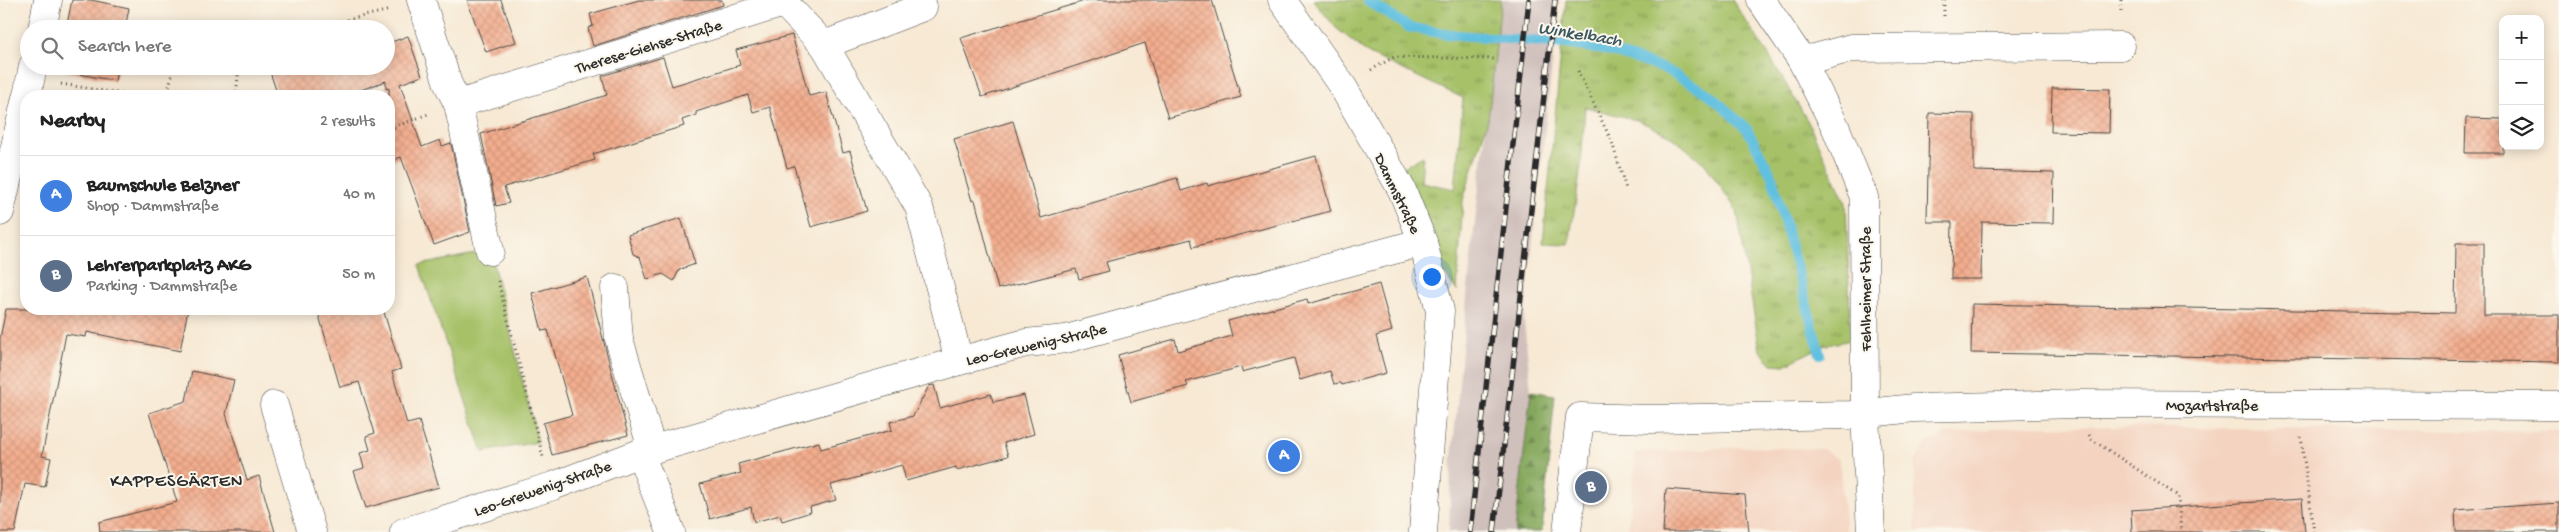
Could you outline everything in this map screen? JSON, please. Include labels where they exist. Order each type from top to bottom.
[{"type":"street","points":[[44,20],[48,0]]},
{"type":"street","points":[[824,45],[923,7],[921,0]]},
{"type":"street","name":"Dammstraße","points":[[1282,0],[1343,88],[1402,190],[1423,242],[1440,311],[1424,532]]},
{"type":"street","name":"Fehlheimer Straße","points":[[1761,0],[1801,60],[1835,126],[1864,197],[1866,415],[1871,532]]},
{"type":"street","points":[[422,1],[448,84],[458,104],[490,251]]},
{"type":"street","name":"Therese-Giehse-Straße","points":[[458,104],[784,3],[824,45],[919,208],[960,361]]},
{"type":"street","points":[[1801,60],[1851,48],[2121,46]]},
{"type":"street","points":[[0,212],[20,124]]},
{"type":"street","name":"Leo-Grewenig-Straße","points":[[404,532],[553,486],[646,451],[960,361],[1026,343],[1066,339],[1423,242]]},
{"type":"street","points":[[616,288],[619,339],[646,451],[671,532]]},
{"type":"street","name":"Mozartstraße","points":[[1567,532],[1580,417],[1651,419],[1866,415],[1914,408],[2081,404],[2559,406]]},
{"type":"street","points":[[274,405],[312,532]]},
{"type":"path","points":[[345,20],[422,1]]},
{"type":"path","points":[[1394,56],[1496,59]]},
{"type":"path","points":[[1578,71],[1612,142],[1626,189]]},
{"type":"path","points":[[169,90],[172,75]]},
{"type":"path","points":[[237,90],[239,75]]},
{"type":"path","points":[[29,85],[78,90]]},
{"type":"path","points":[[395,127],[458,104]]},
{"type":"path","points":[[490,251],[538,442],[553,486]]},
{"type":"path","points":[[2081,404],[2091,439],[2178,496],[2180,532]]},
{"type":"path","points":[[2296,404],[2314,532]]},
{"type":"shaded area","points":[[1501,0],[1559,0],[1524,322],[1531,391],[1515,532],[1449,532],[1451,468],[1471,256]]},
{"type":"shaded area","points":[[2018,426],[2559,432],[2559,532],[1915,532],[1915,462],[1927,443],[1945,434]]},
{"type":"shaded area","points":[[1739,447],[1823,449],[1839,460],[1846,532],[1628,532],[1636,453]]},
{"type":"green space","points":[[1313,0],[1501,0],[1488,120],[1463,200],[1457,291],[1423,242],[1392,174],[1423,156],[1421,182],[1455,189],[1463,98],[1369,54],[1336,28]]},
{"type":"green space","points":[[1566,0],[1732,0],[1768,54],[1807,120],[1846,203],[1851,340],[1822,346],[1785,365],[1772,364],[1760,351],[1737,211],[1705,164],[1671,136],[1637,120],[1585,107],[1581,167],[1569,244],[1543,243]]},
{"type":"green space","points":[[490,251],[538,442],[483,452],[419,265]]},
{"type":"green space","points":[[1531,391],[1555,395],[1542,532],[1515,532]]},
{"type":"building","points":[[72,0],[91,0],[129,8],[127,20],[68,20]]},
{"type":"building","points":[[467,0],[501,0],[516,42],[486,52]]},
{"type":"building","points":[[639,0],[722,0],[723,5],[593,46],[588,28],[593,26],[590,14]]},
{"type":"building","points":[[1088,0],[1212,0],[1241,97],[1168,118],[1145,43],[982,97],[961,38]]},
{"type":"building","points":[[792,35],[809,96],[826,92],[843,153],[850,151],[867,211],[811,227],[794,166],[787,168],[770,107],[753,112],[748,95],[696,112],[696,115],[682,120],[684,126],[593,154],[595,160],[504,187],[509,203],[496,206],[481,134],[607,95],[602,76],[663,57],[672,86],[740,65],[736,50]]},
{"type":"building","points":[[408,36],[422,76],[400,84],[422,147],[440,140],[442,146],[451,143],[470,232],[434,245],[401,157],[395,160],[395,90],[386,89],[386,81],[361,90],[276,90],[271,75],[395,75],[395,41]]},
{"type":"building","points":[[84,75],[116,75],[115,81]]},
{"type":"building","points":[[2052,88],[2110,89],[2109,133],[2051,132]]},
{"type":"building","points":[[1929,113],[1974,114],[1974,171],[2054,173],[2053,223],[1982,222],[1981,279],[1951,279],[1952,222],[1927,222]]},
{"type":"building","points":[[2466,118],[2499,119],[2499,150],[2503,150],[2503,153],[2465,153]]},
{"type":"building","points":[[1013,121],[1041,218],[1177,178],[1181,191],[1207,183],[1208,186],[1316,156],[1331,211],[1193,247],[1191,239],[1106,262],[1109,271],[1079,279],[1076,269],[998,289],[975,200],[972,201],[954,139]]},
{"type":"building","points":[[681,218],[695,264],[679,270],[674,281],[663,274],[647,279],[640,257],[633,254],[628,235]]},
{"type":"building","points":[[2456,243],[2484,243],[2484,315],[2559,315],[2559,362],[1971,353],[1972,304],[2455,313]]},
{"type":"building","points":[[587,277],[628,435],[552,455],[543,423],[572,415],[548,330],[542,331],[532,293]]},
{"type":"building","points":[[1379,284],[1392,331],[1376,336],[1386,373],[1342,385],[1341,383],[1334,384],[1330,371],[1300,380],[1294,358],[1242,372],[1241,367],[1186,382],[1188,386],[1131,402],[1118,355],[1175,339],[1178,351],[1232,336],[1228,321],[1307,299],[1308,304]]},
{"type":"building","points":[[6,309],[20,309],[20,315],[187,315],[180,351],[87,332],[86,337],[66,334],[42,456],[51,458],[45,487],[25,484],[15,532],[0,532],[0,338]]},
{"type":"building","points":[[319,315],[385,315],[401,369],[392,372],[407,424],[419,421],[439,487],[366,508],[354,471],[364,468],[360,453],[370,450],[366,436],[375,433],[359,382],[340,387]]},
{"type":"building","points":[[192,371],[234,380],[226,414],[247,480],[259,476],[275,532],[100,532],[99,522],[177,502],[149,413],[186,401]]},
{"type":"building","points":[[934,385],[940,408],[991,394],[993,402],[1024,395],[1034,434],[1004,443],[1008,456],[957,470],[956,467],[906,481],[902,465],[831,485],[836,500],[810,507],[811,512],[782,521],[780,515],[754,522],[751,507],[710,519],[700,484],[741,473],[738,464],[819,442],[821,449],[892,430],[890,422],[913,416],[929,386]]},
{"type":"building","points":[[1666,489],[1745,495],[1749,532],[1663,532]]},
{"type":"building","points":[[2302,499],[2305,532],[2132,532],[2131,510]]},
{"type":"building","points":[[2559,503],[2559,532],[2456,532],[2455,510]]},
{"type":"waterway","name":"Winkelbach","points":[[1367,0],[1408,27],[1446,34],[1566,44],[1610,51],[1665,69],[1709,94],[1747,129],[1772,176],[1820,354]]},
{"type":"railway","points":[[1470,532],[1529,0]]},
{"type":"railway","points":[[1494,532],[1555,0]]},
{"type":"place","name":"Baumschule Belzner","points":[[1284,456]]},
{"type":"place","name":"Lehrerparkplatz AKG","points":[[1591,487]]},
{"type":"district","name":"KAPPESGÄRTEN","points":[[177,480]]}]
